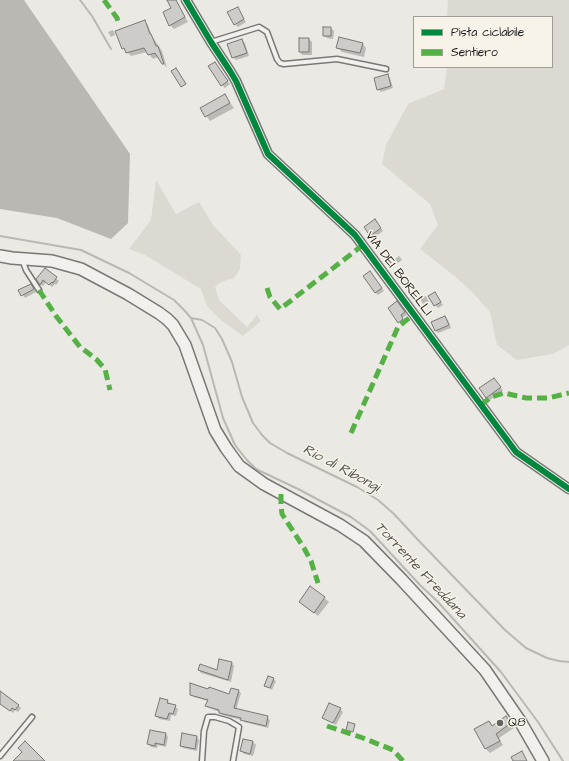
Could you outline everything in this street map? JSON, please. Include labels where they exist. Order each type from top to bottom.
[{"type":"main road","points":[[0,256],[52,261],[81,268],[159,313],[173,325],[188,351],[215,430],[239,466],[264,484],[340,525],[364,541],[402,580],[484,670],[516,715],[543,761]]},
{"type":"street","name":"VIA DEI BORELLI","points":[[186,0],[236,82],[268,154],[355,235],[516,452],[569,489]]},
{"type":"lane","points":[[211,42],[259,27],[267,32],[277,58],[284,64],[337,59],[386,69]]},
{"type":"lane","points":[[22,259],[26,270],[39,290]]},
{"type":"lane","points":[[0,756],[32,717]]},
{"type":"lane","points":[[202,761],[204,731],[208,718],[215,717],[228,721],[239,727],[232,761]]},
{"type":"shaded area","points":[[0,0],[24,0],[130,154],[128,223],[111,239],[57,218],[0,209]]},
{"type":"shaded area","points":[[448,0],[569,0],[569,345],[553,354],[517,360],[497,345],[490,312],[470,290],[420,249],[438,225],[430,204],[382,164],[386,145],[408,104],[444,89],[447,68],[553,68],[553,16],[447,16]]},
{"type":"shaded area","points":[[156,180],[176,214],[199,202],[213,225],[241,255],[240,269],[234,278],[221,282],[215,287],[219,300],[247,327],[257,315],[261,321],[243,336],[221,320],[207,306],[201,289],[145,255],[129,249],[151,220]]},
{"type":"building","points":[[167,0],[176,0],[185,17],[169,26],[163,12],[171,8]]},
{"type":"building","points":[[238,7],[244,19],[234,25],[227,12]]},
{"type":"building","points":[[145,20],[156,46],[158,46],[164,64],[162,64],[155,53],[148,55],[144,48],[126,53],[124,48],[122,49],[115,31]]},
{"type":"building","points":[[323,27],[331,27],[331,36],[323,36]]},
{"type":"building","points":[[339,37],[363,43],[360,53],[336,48]]},
{"type":"building","points":[[299,38],[309,38],[309,52],[299,52]]},
{"type":"building","points":[[242,39],[247,53],[232,58],[227,44]]},
{"type":"building","points":[[215,62],[228,81],[221,86],[208,66]]},
{"type":"building","points":[[176,68],[186,84],[181,87],[171,71]]},
{"type":"building","points":[[388,74],[391,86],[377,90],[374,78]]},
{"type":"building","points":[[225,94],[230,103],[205,117],[200,108]]},
{"type":"building","points":[[375,219],[381,228],[370,236],[364,227]]},
{"type":"building","points":[[45,268],[57,277],[53,283],[52,282],[49,285],[43,280],[40,285],[36,279]]},
{"type":"building","points":[[370,271],[382,288],[375,293],[363,276]]},
{"type":"building","points":[[31,284],[34,289],[21,296],[18,290]]},
{"type":"building","points":[[435,292],[441,302],[434,306],[428,296]]},
{"type":"building","points":[[397,301],[405,312],[401,315],[403,319],[398,323],[388,308]]},
{"type":"building","points":[[445,316],[449,325],[435,331],[431,322]]},
{"type":"building","points":[[494,378],[501,387],[486,398],[479,388]]},
{"type":"building","points":[[310,586],[325,597],[314,613],[299,602]]},
{"type":"building","points":[[219,659],[232,662],[228,680],[198,670],[200,664],[217,670]]},
{"type":"building","points":[[268,676],[274,678],[270,688],[264,686]]},
{"type":"building","points":[[190,683],[208,689],[209,687],[229,694],[231,688],[239,690],[234,708],[268,716],[266,726],[240,720],[241,718],[219,713],[219,710],[205,706],[208,700],[190,695]]},
{"type":"building","points":[[0,691],[19,705],[15,710],[12,708],[10,711],[0,704]]},
{"type":"building","points":[[160,698],[168,700],[167,703],[176,705],[173,714],[169,713],[167,719],[155,716]]},
{"type":"building","points":[[329,703],[341,708],[333,723],[322,718]]},
{"type":"building","points":[[506,716],[511,723],[496,734],[500,741],[485,749],[474,729],[489,721],[492,726]]},
{"type":"building","points":[[348,722],[355,724],[353,732],[346,730]]},
{"type":"building","points":[[150,730],[166,733],[164,745],[155,743],[155,746],[147,744]]},
{"type":"building","points":[[182,733],[197,736],[195,749],[180,746]]},
{"type":"building","points":[[243,739],[253,741],[250,754],[240,751]]},
{"type":"building","points":[[25,741],[45,761],[13,761],[22,752],[18,748]]},
{"type":"building","points":[[522,751],[527,761],[513,761],[511,757]]},
{"type":"waterway","points":[[80,0],[92,16],[111,49]]},
{"type":"waterway","name":"Torrente Freddana","points":[[0,236],[81,250],[129,273],[174,300],[191,318],[203,345],[223,418],[235,445],[246,459],[256,469],[351,517],[370,531],[420,585],[438,602],[501,672],[538,722],[563,761]]},
{"type":"waterway","name":"Rio di Ribongi","points":[[191,318],[202,320],[215,328],[222,339],[232,362],[242,397],[253,423],[270,443],[287,453],[357,487],[378,500],[394,514],[505,630],[526,648],[547,658],[569,662]]},
{"type":"marked path","points":[[104,0],[117,18],[119,25]]},
{"type":"marked path","points":[[267,288],[270,297],[280,309],[363,245]]},
{"type":"marked path","points":[[39,290],[56,316],[80,347],[96,359],[105,369],[110,390]]},
{"type":"marked path","points":[[351,433],[398,327],[414,314]]},
{"type":"marked path","points":[[481,405],[491,397],[504,393],[526,398],[548,398],[569,393]]},
{"type":"marked path","points":[[281,494],[282,514],[311,561],[318,583]]},
{"type":"marked path","points":[[327,726],[393,750],[403,761]]},
{"type":"cycle path","points":[[186,0],[236,81],[268,154],[355,235],[516,452],[569,489]]},
{"type":"place","name":"Q8","points":[[500,723]]}]
